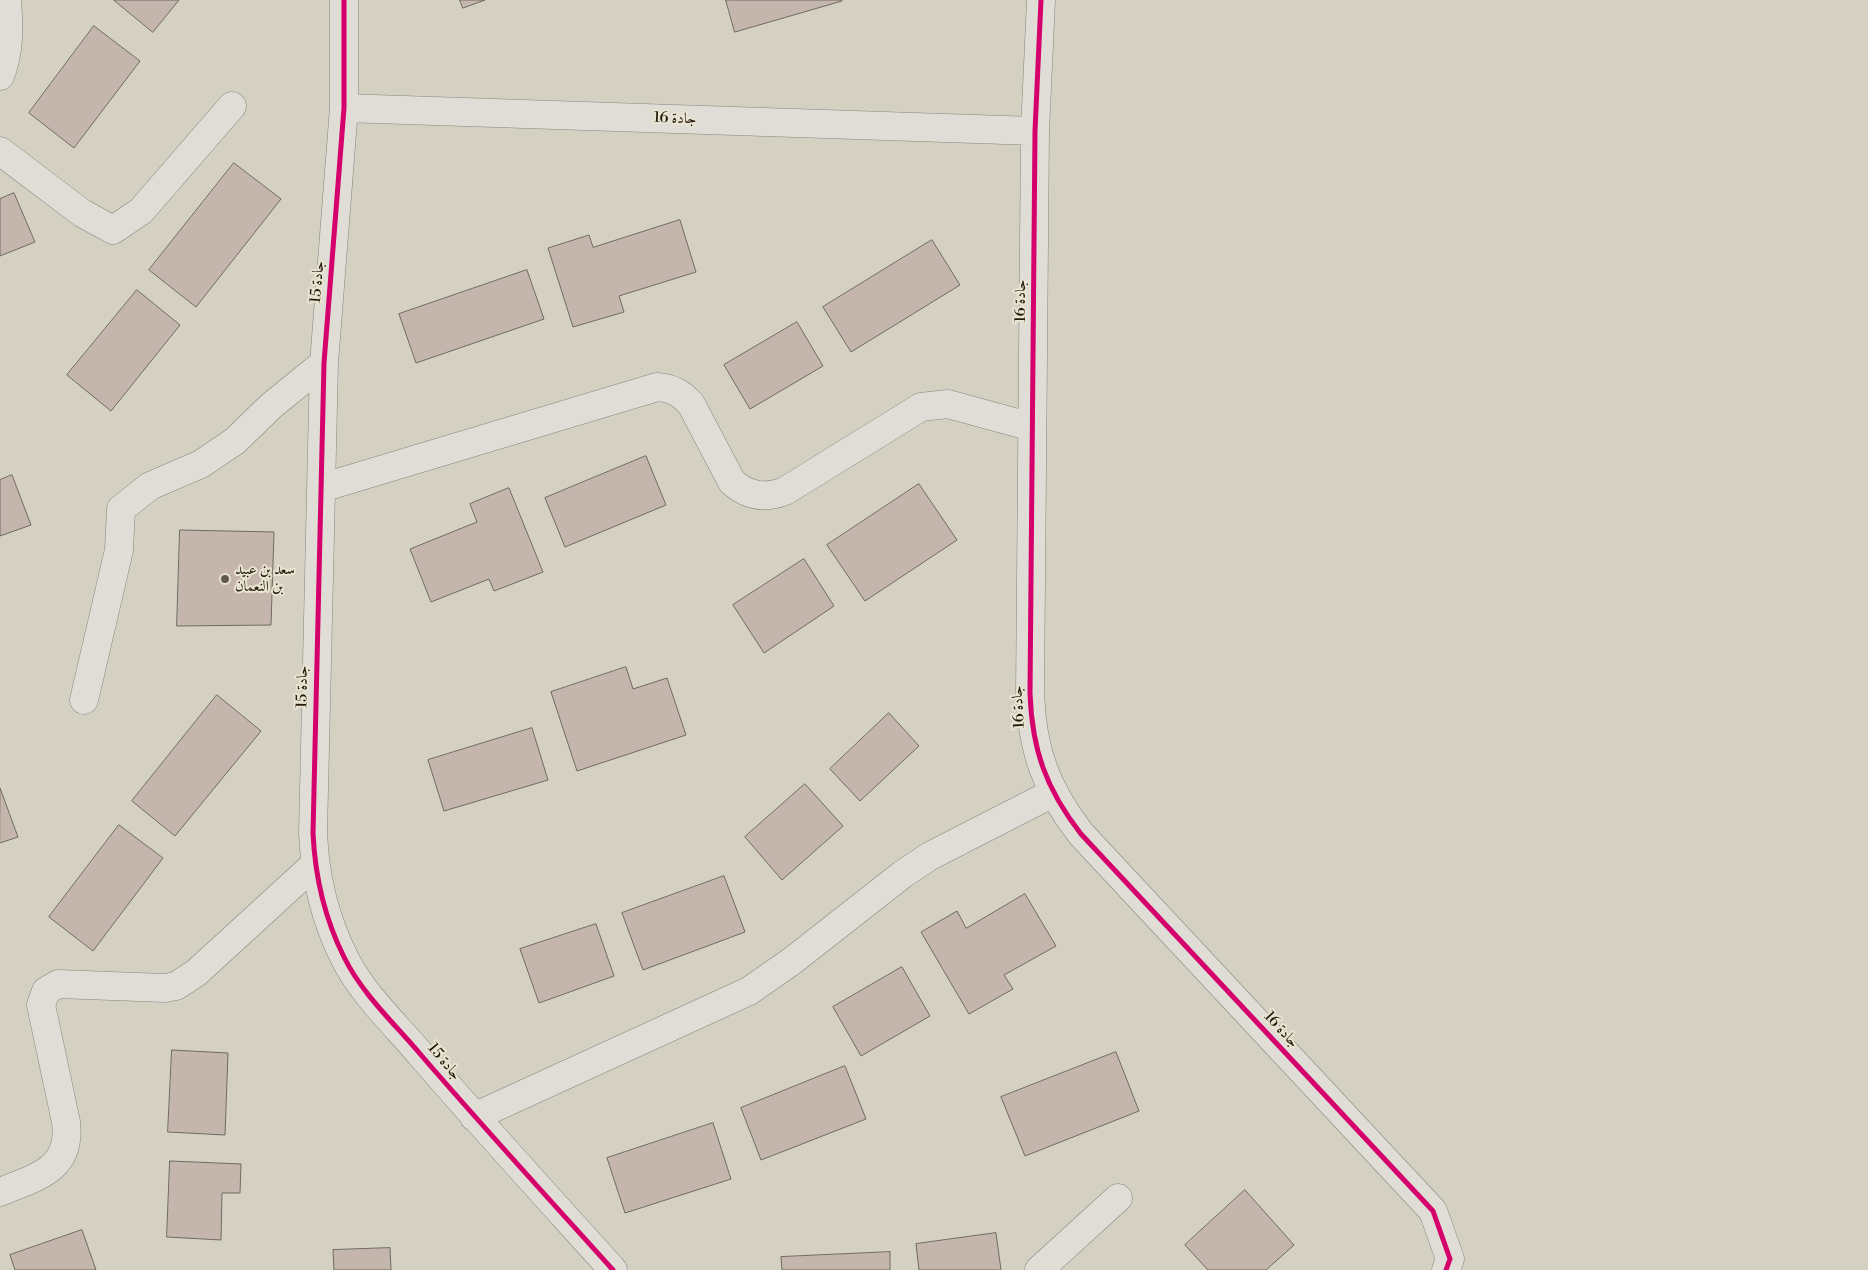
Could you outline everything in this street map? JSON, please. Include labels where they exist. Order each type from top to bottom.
[{"type":"street","points":[[0,76],[6,61],[8,0]]},
{"type":"street","name":"جادة 15","points":[[344,0],[344,108],[324,363],[312,833],[314,865],[323,905],[345,959],[385,1014],[474,1117],[613,1270]]},
{"type":"street","name":"جادة 16","points":[[1041,0],[1035,131],[1030,683],[1031,727],[1039,761],[1053,793],[1081,834],[1433,1211],[1448,1264]]},
{"type":"street","points":[[0,151],[82,213],[113,230],[141,211],[232,106]]},
{"type":"street","name":"جادة 16","points":[[344,108],[1035,131]]},
{"type":"street","points":[[84,700],[119,550],[121,509],[150,486],[201,464],[236,441],[271,406],[324,363]]},
{"type":"street","points":[[320,488],[657,387],[676,391],[691,404],[732,482],[741,489],[762,496],[785,491],[921,407],[948,404],[1032,427]]},
{"type":"street","points":[[474,1117],[749,991],[792,961],[903,874],[930,856],[1053,793]]},
{"type":"street","points":[[0,1192],[51,1169],[66,1148],[68,1135],[66,1122],[41,1005],[46,991],[58,984],[154,988],[176,986],[196,973],[314,865]]},
{"type":"street","points":[[1039,1270],[1118,1198]]},
{"type":"building","points":[[114,0],[179,0],[153,32]]},
{"type":"building","points":[[460,0],[485,0],[463,8]]},
{"type":"building","points":[[726,0],[842,0],[842,1],[735,32]]},
{"type":"building","points":[[94,26],[140,61],[74,148],[29,113]]},
{"type":"building","points":[[234,163],[281,199],[196,307],[149,270]]},
{"type":"building","points":[[14,193],[35,242],[0,256],[0,199]]},
{"type":"building","points":[[680,220],[696,272],[619,296],[624,312],[573,327],[548,248],[589,235],[593,247]]},
{"type":"building","points":[[932,240],[960,285],[851,352],[823,307]]},
{"type":"building","points":[[527,270],[544,319],[416,363],[399,314]]},
{"type":"building","points":[[137,290],[180,325],[111,411],[67,375]]},
{"type":"building","points":[[797,322],[823,366],[750,409],[724,365]]},
{"type":"building","points":[[646,456],[666,505],[565,547],[545,498]]},
{"type":"building","points":[[12,475],[31,525],[0,536],[0,480]]},
{"type":"building","points":[[919,484],[957,540],[865,601],[827,545]]},
{"type":"building","points":[[509,488],[543,572],[494,591],[489,579],[431,602],[410,549],[477,522],[470,504]]},
{"type":"building","name":"سعد بن عبيد بن النعمان","points":[[180,530],[274,532],[271,625],[177,626]]},
{"type":"building","points":[[804,559],[834,606],[764,653],[733,605]]},
{"type":"building","points":[[626,667],[633,689],[667,678],[686,735],[577,771],[551,692]]},
{"type":"building","points":[[217,695],[261,731],[175,836],[132,801]]},
{"type":"building","points":[[889,713],[919,746],[860,801],[830,769]]},
{"type":"building","points":[[532,728],[548,780],[444,811],[428,760]]},
{"type":"building","points":[[805,784],[843,826],[782,880],[745,837]]},
{"type":"building","points":[[0,788],[18,837],[0,843]]},
{"type":"building","points":[[119,825],[163,858],[93,951],[49,917]]},
{"type":"building","points":[[724,876],[745,932],[643,970],[622,913]]},
{"type":"building","points":[[1025,894],[1056,946],[1004,975],[1013,989],[969,1014],[921,932],[957,911],[966,928]]},
{"type":"building","points":[[596,924],[614,976],[539,1003],[520,949]]},
{"type":"building","points":[[902,967],[930,1016],[861,1056],[833,1007]]},
{"type":"building","points":[[172,1050],[228,1053],[225,1135],[168,1132]]},
{"type":"building","points":[[1116,1052],[1139,1111],[1025,1156],[1001,1097]]},
{"type":"building","points":[[845,1066],[866,1119],[761,1160],[741,1108]]},
{"type":"building","points":[[713,1123],[731,1179],[625,1213],[607,1158]]},
{"type":"building","points":[[170,1161],[241,1164],[240,1193],[222,1193],[221,1240],[167,1237]]},
{"type":"building","points":[[1245,1190],[1294,1245],[1266,1270],[1208,1270],[1185,1245]]},
{"type":"building","points":[[82,1230],[96,1270],[15,1270],[10,1255]]},
{"type":"building","points":[[996,1233],[1001,1270],[919,1270],[916,1244]]},
{"type":"building","points":[[390,1248],[391,1270],[334,1270],[333,1250]]},
{"type":"building","points":[[890,1252],[890,1270],[782,1270],[781,1257]]},
{"type":"cycle path","points":[[344,0],[344,108],[324,363],[313,833],[318,881],[326,912],[337,942],[351,971],[369,996],[613,1270]]},
{"type":"cycle path","points":[[1041,0],[1035,131],[1030,693],[1034,733],[1043,768],[1059,801],[1081,834],[1433,1211],[1450,1259],[1446,1270]]},
{"type":"place","name":"سعد بن عبيد بن النعمان","points":[[225,579]]}]
